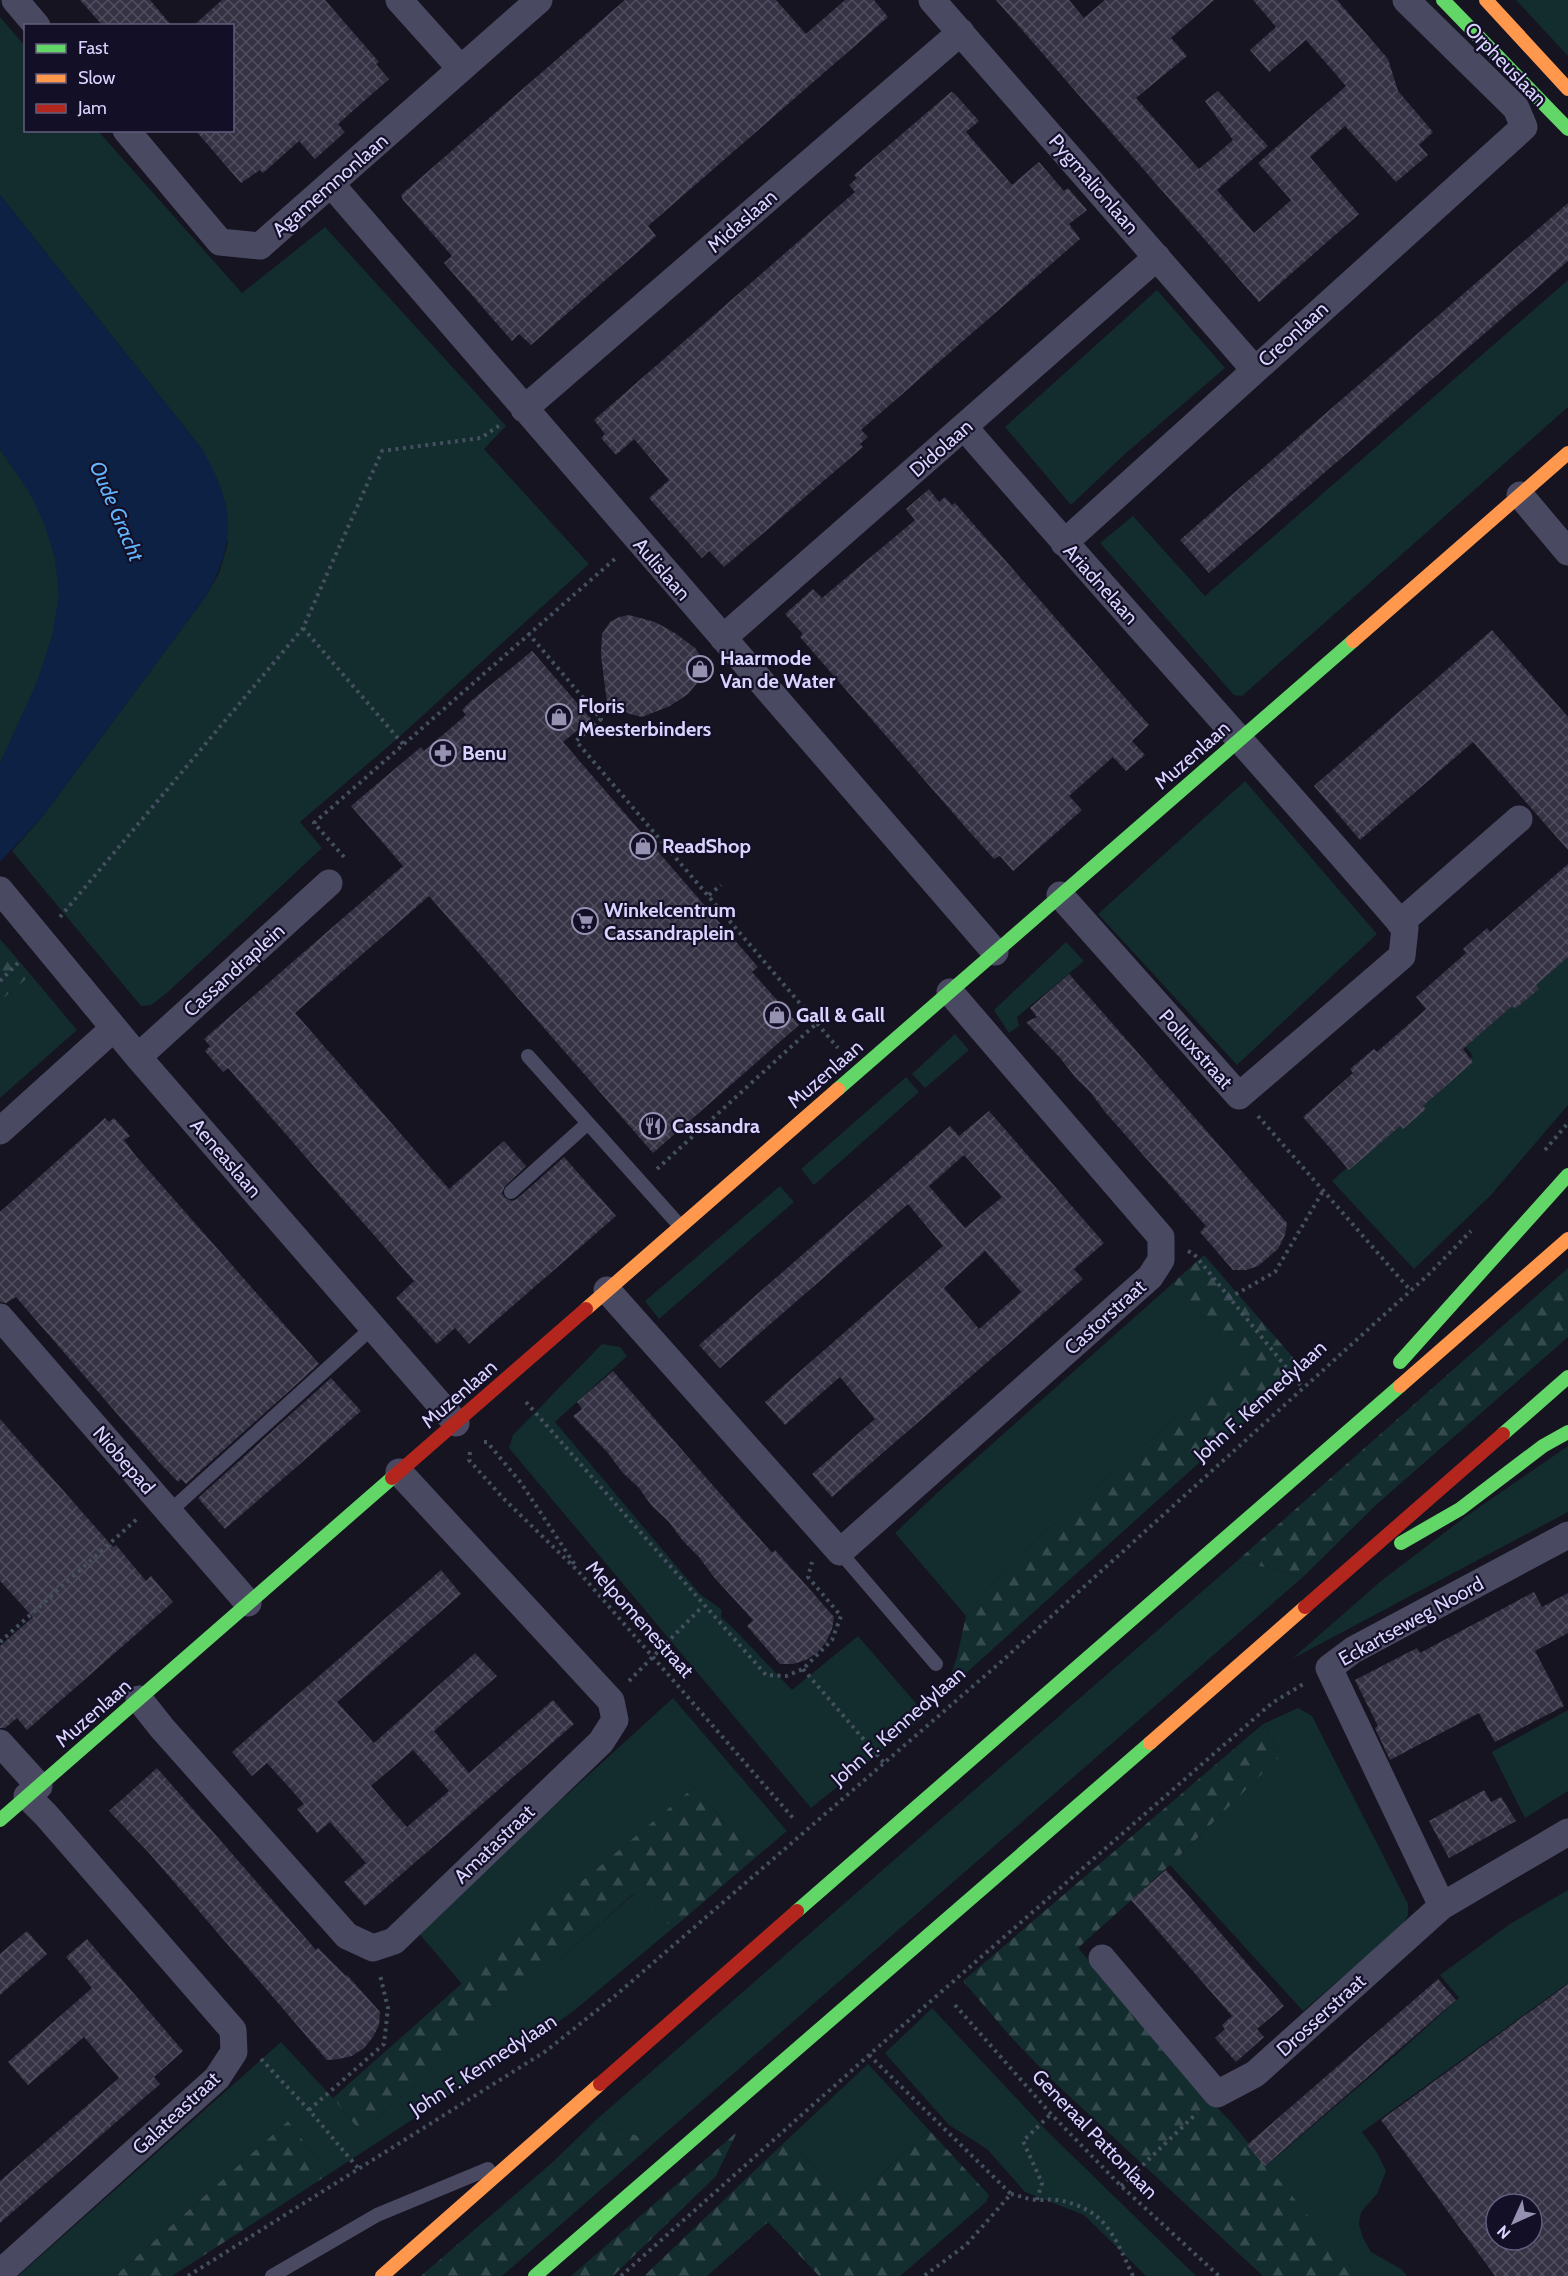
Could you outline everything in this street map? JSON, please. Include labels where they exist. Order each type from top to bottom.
[{"type":"main road","name":"Orpheuslaan","points":[[1443,0],[1568,129]]},
{"type":"main road","name":"Orpheuslaan","points":[[1486,0],[1568,89]]},
{"type":"main road","name":"Muzenlaan","points":[[0,1820],[399,1472],[464,1433],[607,1290],[1568,453]]},
{"type":"main road","points":[[1393,1369],[1568,1175]]},
{"type":"main road","points":[[382,2276],[515,2157],[1568,1239]]},
{"type":"main road","points":[[535,2276],[1568,1377]]},
{"type":"main road","points":[[1309,1464],[1378,1386]]},
{"type":"main road","points":[[1337,1580],[1460,1509],[1543,1446],[1568,1432]]},
{"type":"street","points":[[15,0],[35,24]]},
{"type":"street","points":[[399,0],[461,69]]},
{"type":"street","name":"Agamemnonlaan","points":[[128,132],[220,242],[260,246],[539,0]]},
{"type":"street","name":"Pygmalionlaan","points":[[932,0],[1254,369]]},
{"type":"street","name":"Orpheuslaan","points":[[1406,0],[1516,108],[1524,127]]},
{"type":"street","name":"Midaslaan","points":[[524,410],[961,32]]},
{"type":"street","name":"Creonlaan","points":[[1064,543],[1524,127]]},
{"type":"street","name":"Aulislaan","points":[[331,184],[524,410],[995,952]]},
{"type":"street","name":"Didolaan","points":[[723,638],[965,428],[1157,257]]},
{"type":"street","name":"Ariadnelaan","points":[[965,428],[1064,543],[1240,739]]},
{"type":"street","points":[[1520,495],[1568,552]]},
{"type":"street","points":[[1240,739],[1400,922],[1519,819]]},
{"type":"street","name":"Cassandraplein","points":[[138,1057],[329,883]]},
{"type":"street","name":"Aeneaslaan","points":[[0,890],[138,1057],[464,1433]]},
{"type":"street","name":"Polluxstraat","points":[[1060,895],[1239,1096],[1402,956],[1405,928],[1400,922]]},
{"type":"street","points":[[950,992],[1161,1237]]},
{"type":"street","points":[[0,1131],[114,1028]]},
{"type":"street","name":"Castorstraat","points":[[840,1552],[1150,1277],[1161,1260],[1161,1237]]},
{"type":"street","points":[[607,1290],[820,1533],[840,1552]]},
{"type":"street","name":"Niobepad","points":[[0,1317],[248,1603]]},
{"type":"street","name":"Amatastraat","points":[[373,1948],[394,1941],[601,1742],[615,1720],[611,1701],[399,1472]]},
{"type":"street","name":"Eckartseweg Noord","points":[[1442,1906],[1329,1668],[1353,1650],[1568,1535]]},
{"type":"street","points":[[139,1699],[162,1728],[347,1936],[373,1948]]},
{"type":"street","points":[[0,1743],[33,1791],[46,1815],[233,2030]]},
{"type":"street","name":"Drosserstraat","points":[[1216,2094],[1255,2074],[1442,1906],[1568,1832]]},
{"type":"street","points":[[1102,1958],[1216,2094]]},
{"type":"street","name":"Galateastraat","points":[[0,2273],[217,2078],[234,2052],[233,2030]]},
{"type":"lane","points":[[528,1056],[680,1226]]},
{"type":"lane","points":[[511,1192],[588,1123]]},
{"type":"lane","points":[[164,1506],[372,1327]]},
{"type":"lane","points":[[840,1552],[936,1664]]},
{"type":"lane","points":[[272,2276],[377,2215],[515,2157]]},
{"type":"path","points":[[0,981],[41,940],[303,628],[382,451],[481,438],[524,410]]},
{"type":"path","points":[[329,883],[350,864],[314,823],[528,633],[637,540]]},
{"type":"path","points":[[303,628],[403,744]]},
{"type":"path","points":[[528,633],[601,719],[576,741],[806,1009],[816,1024],[859,1071]]},
{"type":"path","points":[[709,895],[721,885]]},
{"type":"path","points":[[642,1183],[816,1024]]},
{"type":"path","points":[[1239,1096],[1411,1291]]},
{"type":"path","points":[[1537,1159],[1568,1123]]},
{"type":"path","points":[[1229,1298],[1275,1272],[1323,1191]]},
{"type":"path","name":"John F. Kennedylaan","points":[[188,2276],[546,2052],[616,1995],[1002,1661],[1411,1291],[1475,1227]]},
{"type":"path","points":[[1161,1237],[1194,1254],[1303,1388]]},
{"type":"path","points":[[536,1412],[703,1606],[766,1675],[786,1676],[803,1670],[832,1641],[841,1616],[808,1577],[820,1533]]},
{"type":"path","name":"Melpomenestraat","points":[[464,1433],[469,1460],[503,1498],[578,1571],[653,1654],[793,1818]]},
{"type":"path","points":[[480,1442],[487,1442],[521,1484],[578,1571]]},
{"type":"path","points":[[0,1642],[164,1506]]},
{"type":"path","points":[[653,1654],[703,1606]]},
{"type":"path","points":[[621,2276],[868,2055],[1272,1703],[1329,1668]]},
{"type":"path","points":[[803,1670],[885,1764]]},
{"type":"path","points":[[309,2110],[384,2044],[388,2008],[373,1948]]},
{"type":"path","name":"Generaal Pattonlaan","points":[[955,2006],[1051,2114],[1121,2186],[1219,2276]]},
{"type":"path","points":[[233,2030],[309,2110],[358,2168]]},
{"type":"path","points":[[868,2055],[1011,2194],[1036,2200],[1054,2199],[1080,2205],[1102,2220],[1118,2243],[1133,2276]]},
{"type":"path","points":[[1121,2186],[1216,2094]]},
{"type":"path","points":[[1036,2200],[1042,2183],[1023,2141],[1051,2114]]},
{"type":"path","points":[[924,2276],[966,2245],[1011,2194]]},
{"type":"green space","points":[[1516,0],[1568,0],[1568,56]]},
{"type":"green space","points":[[0,17],[24,45],[24,132],[99,132],[242,293],[325,227],[506,426],[484,449],[589,564],[398,738],[300,822],[322,848],[168,992],[151,1005],[141,1006],[12,851],[43,816],[206,596],[219,573],[228,543],[202,449],[0,195]]},
{"type":"green space","points":[[1568,280],[1568,407],[1242,696],[1234,695],[1100,543],[1133,516],[1205,596]]},
{"type":"green space","points":[[1157,290],[1225,368],[1126,453],[1071,505],[1005,427]]},
{"type":"green space","points":[[0,449],[27,489],[42,518],[55,556],[59,595],[57,616],[45,660],[0,763]]},
{"type":"green space","points":[[1245,781],[1377,934],[1237,1065],[1098,914]]},
{"type":"green space","points":[[0,939],[31,975],[0,1001]]},
{"type":"green space","points":[[1066,942],[1084,961],[1017,1017],[1019,1026],[1009,1033],[994,1010]]},
{"type":"green space","points":[[1568,952],[1568,1105],[1491,1195],[1414,1269],[1332,1181],[1473,1056],[1464,1045]]},
{"type":"green space","points":[[31,975],[77,1030],[0,1098],[0,1001]]},
{"type":"green space","points":[[955,1034],[969,1050],[925,1088],[912,1074]]},
{"type":"green space","points":[[906,1077],[919,1092],[814,1185],[801,1169]]},
{"type":"green space","points":[[780,1186],[794,1202],[659,1319],[645,1301]]},
{"type":"green space","points":[[1204,1255],[1303,1369],[945,1692],[957,1657],[966,1616],[997,1578],[1020,1554],[1187,1408],[1240,1358],[1173,1283]]},
{"type":"green space","points":[[1568,1268],[1568,1337],[1378,1503],[1304,1576],[1237,1561]]},
{"type":"green space","points":[[1173,1283],[1241,1358],[1020,1554],[966,1616],[895,1533]]},
{"type":"green space","points":[[602,1344],[620,1347],[627,1356],[555,1422],[700,1594],[722,1610],[721,1617],[792,1690],[858,1636],[926,1715],[811,1808],[509,1448],[513,1435]]},
{"type":"green space","points":[[1568,1446],[1568,1512],[1292,1659],[1381,1581],[1465,1517]]},
{"type":"green space","points":[[1237,1561],[1304,1576],[654,2143],[597,2119]]},
{"type":"green space","points":[[673,1698],[787,1831],[756,1857],[694,1787],[462,1984],[417,1931]]},
{"type":"green space","points":[[1298,1708],[1312,1716],[1408,1904],[1408,1915],[1403,1925],[1303,2011],[1170,1865],[1281,1755],[1263,1724]]},
{"type":"green space","points":[[1568,1710],[1568,1791],[1525,1818],[1492,1752]]},
{"type":"green space","points":[[1263,1724],[1281,1755],[1170,1865],[1078,1948],[1195,2085],[1231,2122],[1358,2276],[1263,2276],[1053,2081],[1010,2036],[963,1981]]},
{"type":"green space","points":[[694,1787],[756,1857],[673,1928],[635,1892],[361,2132],[333,2098],[486,1962]]},
{"type":"green space","points":[[1568,1890],[1568,1983],[1362,2132],[1376,2151],[1386,2171],[1377,2194],[1361,2212],[1359,2224],[1363,2238],[1371,2252],[1401,2269],[1407,2276],[1358,2276],[1266,2166],[1459,1998],[1440,1975],[1510,1924]]},
{"type":"green space","points":[[636,1892],[673,1928],[576,2009],[528,2044],[329,2174],[288,2121],[115,2276],[18,2276],[281,2042],[361,2132]]},
{"type":"green space","points":[[932,2008],[1048,2132],[1196,2276],[1146,2276],[1084,2215],[1025,2192],[987,2149],[949,2125],[885,2053]]},
{"type":"green space","points":[[868,2064],[929,2130],[848,2205],[789,2138]]},
{"type":"green space","points":[[597,2119],[654,2143],[502,2276],[421,2276],[554,2161]]},
{"type":"green space","points":[[288,2121],[329,2174],[172,2276],[115,2276]]},
{"type":"green space","points":[[929,2130],[989,2195],[986,2202],[900,2276],[819,2276],[768,2222],[707,2276],[644,2276],[789,2138],[848,2205]]},
{"type":"green space","points":[[737,2132],[716,2176],[613,2276],[571,2276]]},
{"type":"water","name":"Oude Gracht","points":[[0,195],[202,449],[221,487],[228,522],[223,556],[206,596],[43,816],[0,862],[0,763],[36,684],[52,636],[59,595],[55,559],[45,526],[31,495],[0,449]]},
{"type":"building","points":[[80,0],[150,0],[170,24],[101,24]]},
{"type":"building","points":[[222,0],[325,0],[379,62],[376,64],[389,79],[338,124],[345,132],[315,159],[299,141],[263,173],[260,170],[241,183],[197,132],[234,132],[234,24],[195,24]]},
{"type":"building","points":[[625,0],[776,0],[806,34],[845,0],[874,0],[888,17],[648,226],[656,236],[531,345],[519,334],[512,341],[444,263],[452,256],[401,195]]},
{"type":"building","points":[[996,0],[1069,0],[1084,18],[1105,0],[1214,0],[1171,38],[1187,56],[1136,98],[1199,169],[1233,140],[1205,101],[1218,91],[1268,146],[1217,190],[1254,233],[1291,200],[1258,163],[1346,86],[1306,40],[1269,72],[1250,50],[1276,27],[1253,0],[1337,0],[1388,59],[1398,91],[1433,132],[1419,145],[1428,155],[1396,182],[1345,126],[1310,157],[1359,214],[1259,302]]},
{"type":"building","points":[[951,92],[979,121],[966,132],[1012,185],[1039,162],[1064,191],[1068,188],[1087,210],[1069,224],[1080,239],[861,430],[868,437],[860,444],[863,447],[724,567],[709,551],[702,558],[649,498],[669,480],[634,439],[616,455],[601,438],[605,434],[594,420],[855,192],[849,185],[857,178],[854,175]]},
{"type":"building","points":[[1568,203],[1568,261],[1209,573],[1180,540]]},
{"type":"building","points":[[929,489],[939,502],[945,497],[952,505],[955,503],[1149,725],[1132,741],[1145,755],[1126,771],[1113,757],[1069,796],[1082,810],[1013,871],[1000,856],[994,859],[967,829],[800,637],[803,634],[785,614],[813,589],[822,598],[915,520],[906,509]]},
{"type":"building","points":[[629,615],[655,622],[675,633],[695,648],[705,663],[697,683],[688,694],[670,706],[642,717],[607,703],[601,655],[602,634],[610,622]]},
{"type":"building","points":[[1492,630],[1568,717],[1568,850],[1473,742],[1360,840],[1314,786]]},
{"type":"building","points":[[532,651],[591,719],[563,742],[758,967],[752,972],[799,1025],[653,1153],[429,896],[295,1013],[449,1189],[504,1141],[526,1166],[505,1186],[502,1193],[505,1198],[512,1201],[517,1199],[564,1157],[616,1216],[469,1344],[455,1328],[437,1344],[396,1298],[414,1281],[228,1068],[223,1072],[205,1051],[210,1046],[204,1039],[403,866],[351,806],[421,747],[424,751],[466,715],[462,710],[471,701]]},
{"type":"building","points":[[1568,864],[1568,957],[1536,985],[1539,989],[1515,1009],[1512,1006],[1463,1049],[1473,1062],[1423,1106],[1426,1109],[1403,1129],[1400,1126],[1349,1170],[1303,1117],[1353,1073],[1350,1069],[1374,1049],[1377,1052],[1426,1009],[1416,997],[1466,953],[1463,949],[1487,928],[1490,932]]},
{"type":"building","points":[[1069,974],[1287,1223],[1285,1235],[1278,1249],[1258,1266],[1246,1270],[1233,1270],[1200,1232],[1206,1226],[1026,1022],[1037,1017],[1030,1008]]},
{"type":"building","points":[[989,1111],[1104,1243],[1074,1269],[1083,1279],[832,1497],[812,1474],[875,1419],[840,1377],[785,1425],[765,1402],[943,1246],[908,1204],[720,1368],[699,1345],[950,1126],[959,1136]],"holes":[[[964,1155],[1002,1197],[965,1228],[929,1186]],[[985,1251],[1021,1292],[979,1329],[944,1288]]]},
{"type":"building","points":[[105,1118],[109,1122],[114,1118],[130,1136],[124,1140],[135,1155],[319,1364],[186,1484],[181,1479],[178,1482],[158,1461],[16,1297],[6,1303],[0,1302],[0,1212]]},
{"type":"building","points":[[613,1371],[772,1553],[775,1550],[834,1617],[826,1642],[817,1653],[793,1664],[780,1664],[747,1626],[753,1620],[669,1522],[652,1506],[639,1488],[573,1416],[582,1409],[577,1402]]},
{"type":"building","points":[[331,1378],[361,1411],[225,1529],[198,1498]]},
{"type":"building","points":[[0,1419],[113,1547],[116,1545],[146,1581],[151,1576],[173,1602],[27,1730],[17,1718],[5,1728],[0,1728],[0,1646],[33,1617],[0,1581]]},
{"type":"building","points":[[441,1570],[461,1594],[337,1702],[374,1743],[475,1653],[497,1676],[434,1731],[469,1773],[553,1700],[574,1724],[365,1906],[344,1882],[366,1863],[330,1822],[317,1833],[297,1809],[304,1804],[267,1763],[252,1776],[232,1752]],"holes":[[[413,1750],[449,1791],[407,1827],[371,1786]]]},
{"type":"building","points":[[1534,1592],[1542,1607],[1568,1593],[1568,1633],[1535,1651],[1564,1706],[1495,1742],[1479,1713],[1390,1760],[1375,1728],[1378,1726],[1355,1680],[1417,1648],[1420,1653]]},
{"type":"building","points":[[157,1768],[316,1950],[318,1948],[347,1975],[380,2012],[379,2025],[364,2048],[352,2056],[327,2060],[149,1853],[109,1811]]},
{"type":"building","points":[[1484,1790],[1491,1802],[1501,1797],[1516,1821],[1449,1858],[1429,1821]]},
{"type":"building","points":[[1166,1870],[1284,2006],[1257,2029],[1264,2037],[1236,2062],[1215,2038],[1225,2029],[1222,2025],[1232,2016],[1131,1900]]},
{"type":"building","points":[[27,1931],[47,1954],[0,1995],[0,1954]]},
{"type":"building","points":[[87,1939],[183,2051],[154,2077],[160,2084],[0,2223],[0,2181],[119,2078],[84,2037],[28,2085],[8,2062],[92,1988],[66,1957]]},
{"type":"building","points":[[1438,1979],[1456,2000],[1265,2166],[1247,2145]]},
{"type":"building","points":[[1568,1984],[1568,2276],[1495,2276],[1381,2120]]},
{"type":"traffic: fast","points":[[1443,0],[1568,129]]},
{"type":"traffic: fast","points":[[838,1089],[1353,641]]},
{"type":"traffic: fast","points":[[1400,1362],[1568,1175]]},
{"type":"traffic: fast","points":[[1503,1434],[1568,1377]]},
{"type":"traffic: fast","points":[[797,1911],[1400,1386]]},
{"type":"traffic: fast","points":[[1401,1543],[1460,1509],[1543,1446],[1568,1432]]},
{"type":"traffic: fast","points":[[0,1820],[392,1478]]},
{"type":"traffic: fast","points":[[535,2276],[1150,1743]]},
{"type":"traffic: slow","points":[[1486,0],[1568,89]]},
{"type":"traffic: slow","points":[[1353,641],[1568,453]]},
{"type":"traffic: slow","points":[[586,1309],[838,1089]]},
{"type":"traffic: slow","points":[[1400,1386],[1568,1239]]},
{"type":"traffic: slow","points":[[1150,1743],[1305,1607]]},
{"type":"traffic: slow","points":[[382,2276],[600,2084]]},
{"type":"traffic: jam","points":[[392,1478],[586,1309]]},
{"type":"traffic: jam","points":[[1305,1607],[1503,1434]]},
{"type":"traffic: jam","points":[[600,2084],[797,1911]]},
{"type":"place","name":"Haarmode Van de Water","points":[[700,669]]},
{"type":"place","name":"Floris Meesterbinders","points":[[559,717]]},
{"type":"place","name":"Benu","points":[[443,753]]},
{"type":"place","name":"ReadShop","points":[[643,846]]},
{"type":"place","name":"Winkelcentrum Cassandraplein","points":[[585,921]]},
{"type":"place","name":"Gall & Gall","points":[[777,1015]]},
{"type":"place","name":"Cassandra","points":[[653,1126]]}]
